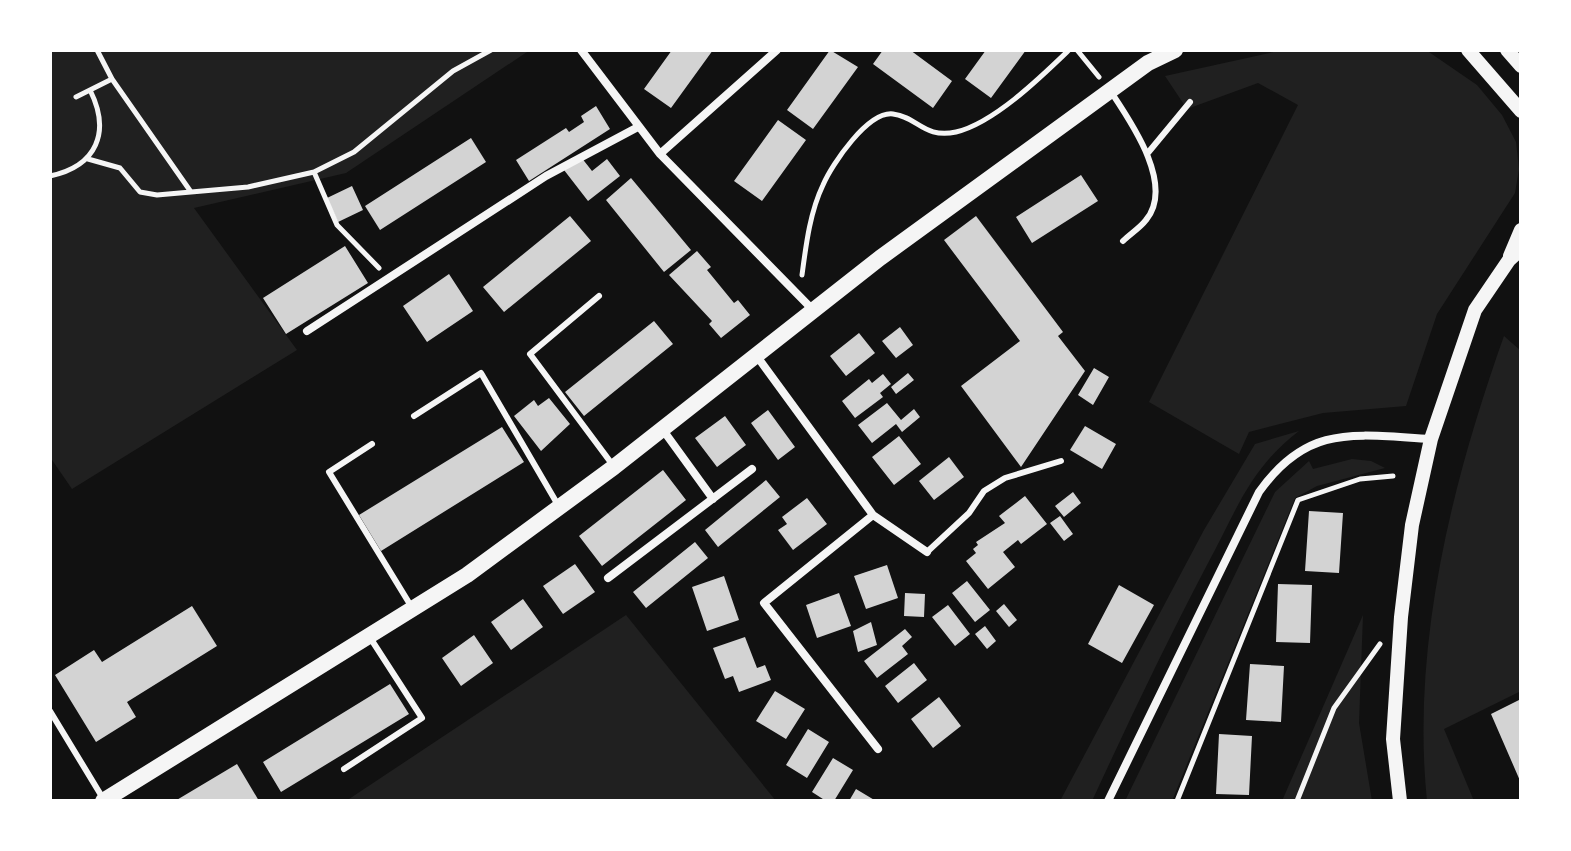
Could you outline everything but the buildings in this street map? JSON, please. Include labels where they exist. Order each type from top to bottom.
[{"type":"main road","points":[[104,800],[413,609],[559,508],[663,430],[813,310],[1167,52]]},
{"type":"street","points":[[581,50],[660,154],[813,310]]},
{"type":"street","points":[[660,154],[777,50]]},
{"type":"street","points":[[1468,50],[1521,111]]},
{"type":"street","points":[[1507,50],[1521,66]]},
{"type":"street","points":[[307,331],[546,176],[638,127]]},
{"type":"street","points":[[1400,801],[1393,739],[1401,617],[1412,525],[1431,439],[1475,310],[1509,260],[1521,230]]},
{"type":"street","points":[[1509,260],[1521,249]]},
{"type":"street","points":[[756,354],[873,515],[927,552]]},
{"type":"street","points":[[663,430],[713,499]]},
{"type":"street","points":[[1108,801],[1259,492],[1277,466],[1308,446],[1335,436],[1431,439]]},
{"type":"street","points":[[608,578],[752,469]]},
{"type":"street","points":[[873,515],[764,603],[878,749]]},
{"type":"lane","points":[[1110,91],[1147,154],[1155,179],[1153,207],[1147,219],[1123,241]]},
{"type":"lane","points":[[1147,154],[1190,102]]},
{"type":"lane","points":[[599,296],[530,354],[614,467]]},
{"type":"lane","points":[[414,416],[481,373],[559,508]]},
{"type":"lane","points":[[372,444],[329,472],[413,609]]},
{"type":"lane","points":[[927,552],[969,513],[984,491],[1005,478],[1061,461]]},
{"type":"lane","points":[[344,769],[422,718],[369,636]]},
{"type":"lane","points":[[50,711],[104,800]]},
{"type":"path","points":[[97,50],[112,79],[191,192]]},
{"type":"path","points":[[88,159],[120,168],[140,192],[157,195],[248,187],[314,172],[354,152],[453,71],[491,50]]},
{"type":"path","points":[[799,295],[808,235],[823,184],[859,132],[878,116],[894,114],[927,133],[958,132],[1025,91],[1069,50]]},
{"type":"path","points":[[1077,50],[1110,91]]},
{"type":"path","points":[[76,97],[112,79]]},
{"type":"path","points":[[50,176],[73,170],[88,159],[99,133],[100,117],[90,90]]},
{"type":"path","points":[[314,172],[337,225],[388,278]]},
{"type":"path","points":[[1177,801],[1298,500],[1360,479],[1393,476]]},
{"type":"path","points":[[1297,801],[1334,708],[1401,617]]},
{"type":"shaded area","points":[[50,50],[530,50],[346,173],[194,208],[297,350],[72,489],[50,457]]},
{"type":"shaded area","points":[[1283,50],[1426,50],[1477,85],[1502,115],[1516,142],[1519,169],[1515,193],[1437,314],[1406,406],[1323,413],[1249,432],[1239,454],[1149,402],[1298,105],[1258,83],[1187,109],[1165,76]]},
{"type":"shaded area","points":[[1504,336],[1521,351],[1521,691],[1444,729],[1474,801],[1427,801],[1425,683],[1440,565],[1468,448]]},
{"type":"shaded area","points":[[1299,431],[1282,445],[1245,492],[1162,653],[1092,801],[1060,801],[1204,530],[1255,444]]},
{"type":"shaded area","points":[[1352,459],[1371,461],[1385,468],[1317,486],[1295,498],[1172,801],[1125,801],[1275,492],[1309,461],[1313,469]]},
{"type":"shaded area","points":[[626,615],[776,801],[346,801]]},
{"type":"shaded area","points":[[1363,615],[1359,723],[1372,801],[1282,801]]}]
